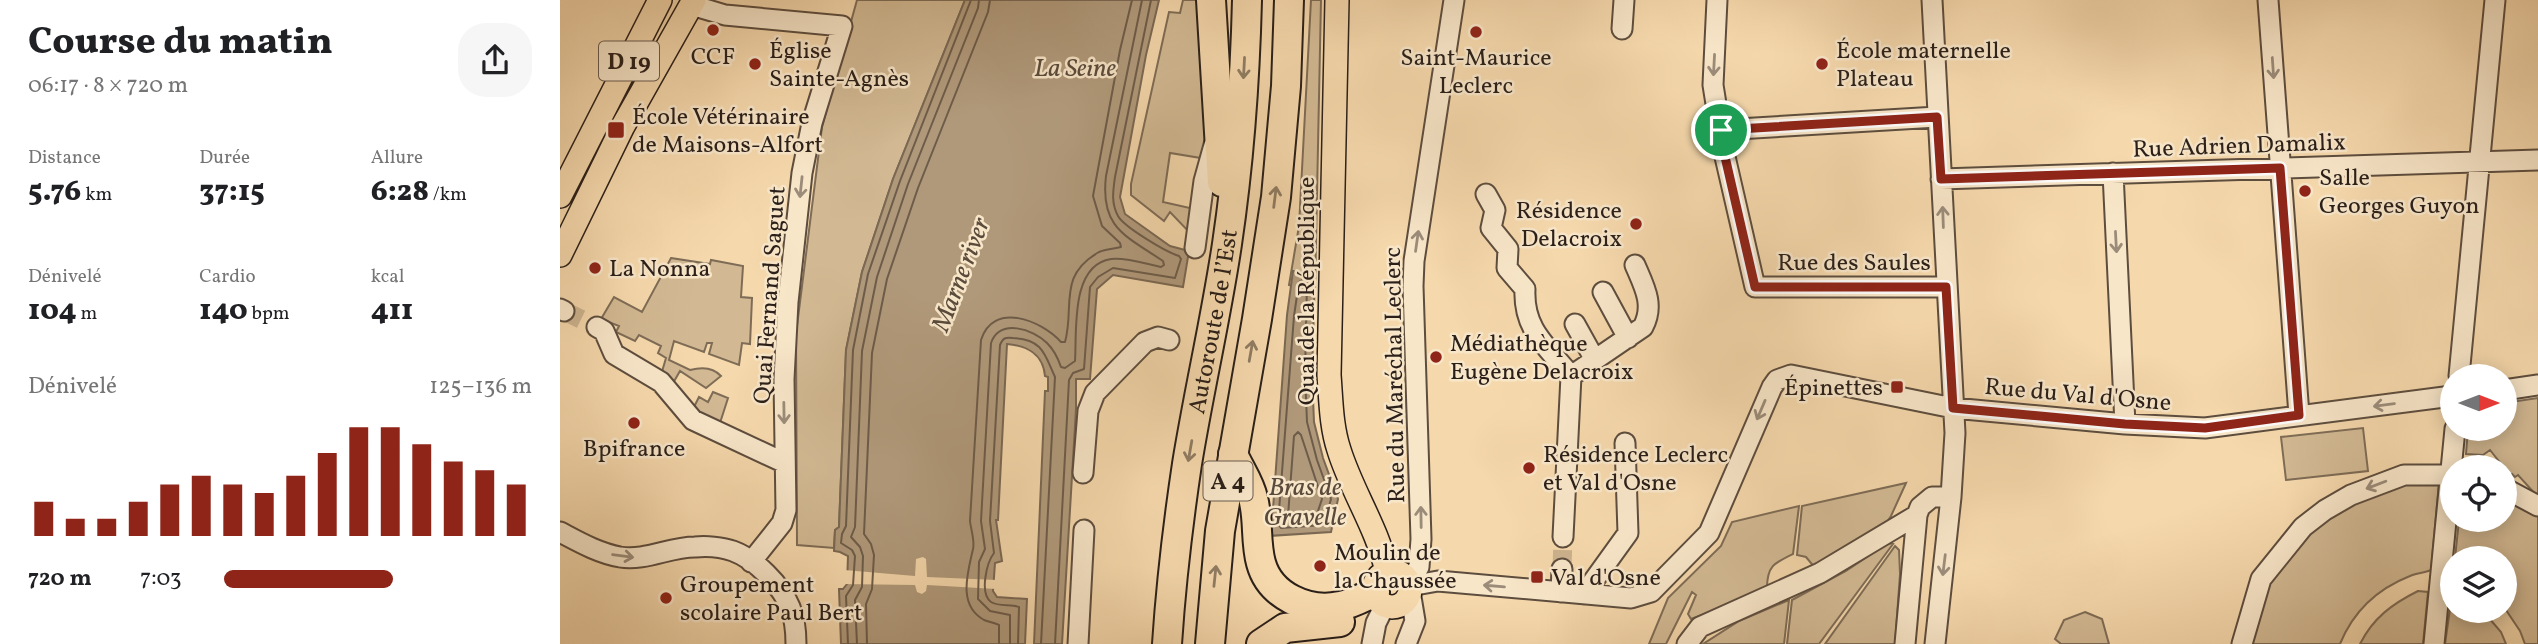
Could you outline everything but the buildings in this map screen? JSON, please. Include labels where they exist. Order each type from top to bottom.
[{"type":"highway","points":[[1211,0],[1217,134],[1226,248]]},
{"type":"highway","name":"Autoroute de l’Est","points":[[1167,644],[1171,587],[1187,463],[1226,248],[1242,103],[1247,0]]},
{"type":"highway","name":"Autoroute de l’Est","points":[[1210,644],[1220,531],[1266,264],[1283,121],[1289,0]]},
{"type":"highway","points":[[1233,454],[1253,498],[1259,555],[1271,584],[1302,605],[1328,608],[1343,606],[1382,592]]},
{"type":"highway","points":[[1261,644],[1285,628],[1351,620],[1382,592]]},
{"type":"main road","name":"D 19","points":[[560,196],[660,0]]},
{"type":"main road","name":"Quai de la République","points":[[1337,0],[1329,375],[1332,418],[1339,449],[1380,545],[1382,592]]},
{"type":"main road","name":"D 19","points":[[560,255],[623,126],[693,2]]},
{"type":"main road","points":[[1402,574],[1410,586],[1406,601],[1396,606],[1382,592],[1402,574]]},
{"type":"street","name":"Rue du Maréchal Leclerc","points":[[1406,644],[1415,621],[1410,586],[1419,567],[1421,539],[1414,261],[1454,0]]},
{"type":"street","points":[[1622,29],[1624,0]]},
{"type":"street","points":[[1717,0],[1713,85],[1721,130],[1937,117]]},
{"type":"street","points":[[1932,0],[1955,433],[1935,644]]},
{"type":"street","points":[[2268,0],[2299,415]]},
{"type":"street","points":[[2460,364],[2495,0]]},
{"type":"street","name":"Quai Fernand Saguet","points":[[693,2],[725,15],[842,26],[812,123],[802,173],[784,379],[786,510],[783,519],[751,562]]},
{"type":"street","name":"Rue des Saules","points":[[1721,130],[1755,287],[1946,287]]},
{"type":"street","points":[[1195,248],[1204,181],[1217,134]]},
{"type":"street","name":"Rue Adrien Damalix","points":[[1941,179],[2538,160]]},
{"type":"street","points":[[2113,173],[2125,424]]},
{"type":"street","points":[[1486,194],[1495,210],[1491,228],[1508,249],[1507,268],[1525,289],[1526,313],[1532,330],[1571,376],[1563,537]]},
{"type":"street","points":[[1571,376],[1643,327],[1647,319],[1649,298],[1634,265]]},
{"type":"street","points":[[1603,292],[1628,338]]},
{"type":"street","points":[[1574,324],[1595,360]]},
{"type":"street","points":[[597,327],[604,331],[614,354],[661,382],[693,420],[785,463]]},
{"type":"street","points":[[1083,474],[1088,411],[1095,393],[1145,342],[1158,338],[1169,340]]},
{"type":"street","name":"Rue du Val d'Osne","points":[[1410,586],[1438,581],[1631,598],[1651,592],[1706,538],[1772,387],[1783,377],[1791,375],[1953,408],[2125,424],[2205,428],[2440,397]]},
{"type":"street","points":[[2517,388],[2538,385]]},
{"type":"street","points":[[1584,594],[1628,533],[1625,443]]},
{"type":"street","points":[[2242,644],[2261,579],[2303,527],[2351,495],[2404,474],[2440,475]]},
{"type":"street","points":[[2517,495],[2538,506]]},
{"type":"street","points":[[1905,644],[1917,515],[1920,507],[1932,497],[1951,497]]},
{"type":"street","points":[[1686,644],[1700,627],[1820,573],[1917,515]]},
{"type":"street","points":[[1078,644],[1084,530]]},
{"type":"street","points":[[560,532],[596,551],[621,557],[636,557],[678,548],[706,547],[733,551],[751,562],[790,605],[796,644]]},
{"type":"street","points":[[2434,644],[2443,532]]},
{"type":"street","points":[[1561,592],[1562,569]]},
{"type":"street","points":[[1373,644],[1382,592]]},
{"type":"shaded area","points":[[857,0],[965,0],[893,179],[862,272],[846,350],[839,527],[835,530],[834,548],[797,545],[796,334],[822,127]]},
{"type":"shaded area","points":[[1183,0],[1201,0],[1209,121],[1201,158],[1170,153],[1163,202],[1190,208],[1191,234],[1170,212],[1164,221],[1131,195],[1131,184],[1169,12],[1180,13]]},
{"type":"shaded area","points":[[1311,0],[1321,0],[1315,292],[1289,285],[1299,226]]},
{"type":"shaded area","points":[[671,258],[710,264],[711,260],[743,266],[741,297],[752,298],[750,344],[742,343],[739,365],[709,354],[712,343],[707,343],[704,352],[674,341],[669,360],[690,370],[707,368],[721,376],[706,388],[680,371],[672,385],[661,375],[666,358],[658,353],[661,346],[639,335],[635,341],[616,332],[619,326],[601,319],[614,297],[642,312]]},
{"type":"shaded area","points":[[713,392],[728,398],[719,426],[693,409],[699,397],[708,402]]},
{"type":"shaded area","points":[[2538,398],[2538,497],[2517,476],[2517,455],[2494,455],[2490,450],[2483,455],[2466,454],[2467,441],[2517,441],[2517,401]]},
{"type":"shaded area","points":[[2363,428],[2368,471],[2286,480],[2281,437]]},
{"type":"shaded area","points":[[2417,481],[2439,483],[2431,570],[2398,581],[2377,595],[2359,612],[2340,644],[2249,644],[2268,582],[2314,527],[2370,493]]},
{"type":"shaded area","points":[[1906,483],[1885,525],[1815,568],[1806,557],[1797,555],[1802,506]]},
{"type":"shaded area","points":[[2517,504],[2538,515],[2538,644],[2525,644],[2515,623],[2517,623],[2517,546],[2456,546],[2458,532],[2517,532]]},
{"type":"shaded area","points":[[1799,506],[1793,554],[1773,566],[1768,575],[1767,588],[1691,619],[1688,614],[1696,595],[1692,592],[1666,644],[1649,644],[1668,598],[1721,546],[1732,522]]},
{"type":"shaded area","points":[[1888,543],[1893,544],[1819,644],[1787,644],[1792,600],[1846,571]]},
{"type":"shaded area","points":[[1895,546],[1899,550],[1900,574],[1895,644],[1825,644]]},
{"type":"shaded area","points":[[2418,591],[2428,592],[2423,644],[2360,644],[2384,613]]},
{"type":"shaded area","points":[[1789,600],[1784,644],[1703,644],[1739,621]]},
{"type":"shaded area","points":[[2085,612],[2102,619],[2109,644],[2061,644],[2055,639],[2064,620]]},
{"type":"shaded area","points":[[2448,623],[2493,623],[2506,644],[2445,644]]},
{"type":"water","points":[[965,0],[1159,0],[1120,197],[1125,214],[1170,246],[1189,251],[1183,287],[1113,275],[1097,289],[1090,379],[1076,379],[1062,644],[1034,644],[1045,391],[1048,391],[1048,377],[1033,352],[1007,344],[996,520],[1002,561],[995,563],[993,591],[997,597],[1027,599],[1025,644],[841,644],[839,589],[843,589],[847,584],[848,556],[834,551],[835,530],[839,527],[846,350],[862,272],[893,179]]},
{"type":"water","name":"Bras de Gravelle","points":[[1293,271],[1315,274],[1312,374],[1314,422],[1323,458],[1338,499],[1331,532],[1268,536],[1273,509],[1287,315]]},
{"type":"pier","points":[[916,559],[926,559],[927,577],[997,580],[996,589],[927,585],[922,594],[917,592],[915,585],[843,584],[844,570],[915,576]]},
{"type":"tunnel","points":[[564,311],[597,327]]},
{"type":"tunnel","points":[[1562,569],[1563,537]]},
{"type":"place","name":"CCF","points":[[713,30]]},
{"type":"place","name":"Saint-Maurice Leclerc","points":[[1476,32]]},
{"type":"place","name":"Église Sainte-Agnès","points":[[755,64]]},
{"type":"place","name":"École maternelle Plateau","points":[[1822,64]]},
{"type":"place","name":"École Vétérinaire de Maisons-Alfort","points":[[616,130]]},
{"type":"place","name":"Salle Georges Guyon","points":[[2305,191]]},
{"type":"place","name":"Résidence Delacroix","points":[[1636,224]]},
{"type":"place","name":"La Nonna","points":[[595,268]]},
{"type":"place","name":"Médiathèque Eugène Delacroix","points":[[1436,357]]},
{"type":"place","name":"Épinettes","points":[[1897,387]]},
{"type":"place","name":"Bpifrance","points":[[634,423]]},
{"type":"place","name":"Résidence Leclerc et Val d'Osne","points":[[1529,468]]},
{"type":"place","name":"Moulin de la Chaussée","points":[[1320,566]]},
{"type":"place","name":"Val d'Osne","points":[[1537,577]]},
{"type":"place","name":"Groupement scolaire Paul Bert","points":[[666,598]]},
{"type":"route","points":[[1937,117],[1941,179],[2280,168],[2299,415],[2205,428],[2125,424],[1953,408],[1946,287],[1755,287],[1721,130],[1937,117]]},
{"type":"water label","name":"La Seine","points":[[1075,67]]},
{"type":"water label","name":"Marne river","points":[[960,274]]}]
